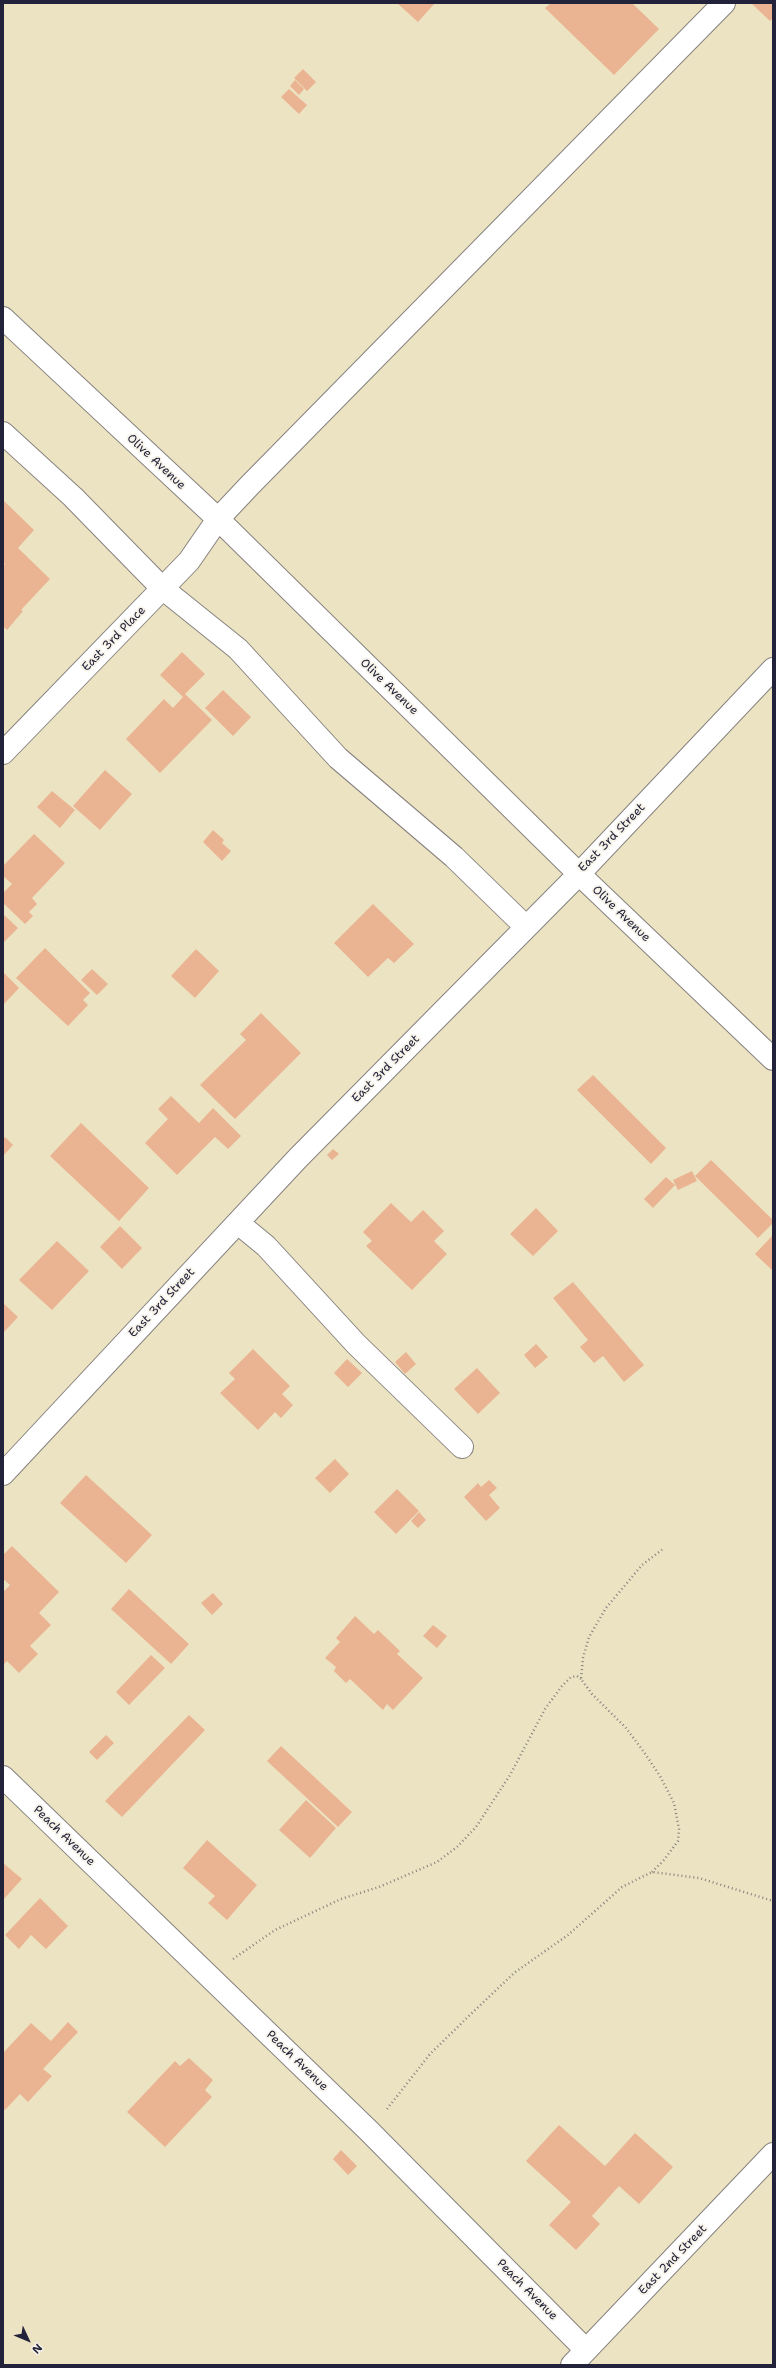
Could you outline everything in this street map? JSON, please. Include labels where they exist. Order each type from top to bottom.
[{"type":"street","name":"East 3rd Place","points":[[3,753],[189,560],[218,519],[724,3]]},
{"type":"street","name":"Olive Avenue","points":[[3,318],[218,519],[579,874],[773,1059]]},
{"type":"street","points":[[3,433],[73,497],[162,588],[238,648],[338,758],[454,857],[526,927]]},
{"type":"street","name":"East 3rd Street","points":[[3,1474],[238,1223],[579,874],[773,669]]},
{"type":"street","points":[[238,1223],[266,1246],[356,1344],[462,1447]]},
{"type":"street","name":"Peach Avenue","points":[[3,1777],[368,2130],[579,2358]]},
{"type":"street","name":"East 2nd Street","points":[[579,2358],[773,2154]]},
{"type":"path","points":[[582,1679],[583,1658],[589,1637],[606,1608],[642,1565],[663,1549]]},
{"type":"path","points":[[210,1978],[248,1948],[275,1930],[341,1899],[379,1887],[437,1862],[457,1847],[476,1827],[510,1775],[545,1709],[562,1686],[571,1677],[577,1676],[582,1679],[592,1694],[626,1728],[660,1776],[674,1803],[679,1829],[678,1840],[664,1860],[652,1872],[622,1887],[568,1935],[514,1973],[430,2054],[368,2130]]},
{"type":"path","points":[[652,1872],[699,1878],[773,1901]]},
{"type":"building","points":[[397,3],[435,3],[418,22]]},
{"type":"building","points":[[551,3],[632,3],[659,29],[614,75],[545,8]]},
{"type":"building","points":[[751,3],[773,3],[773,18],[770,21]]},
{"type":"building","points":[[303,69],[316,82],[307,91],[294,78]]},
{"type":"building","points":[[295,80],[304,89],[299,95],[290,86]]},
{"type":"building","points":[[289,89],[307,105],[299,114],[281,97]]},
{"type":"building","points":[[3,500],[34,530],[18,548],[50,579],[21,610],[23,611],[7,630],[3,626],[3,567],[5,564],[3,562]]},
{"type":"building","points":[[182,652],[205,674],[185,694],[212,720],[160,773],[126,739],[164,699],[173,708],[183,697],[160,675]]},
{"type":"building","points":[[223,690],[251,717],[233,736],[205,708]]},
{"type":"building","points":[[105,770],[132,794],[100,830],[73,806]]},
{"type":"building","points":[[52,791],[75,810],[60,828],[37,807]]},
{"type":"building","points":[[213,830],[224,840],[222,843],[231,851],[222,861],[203,842]]},
{"type":"building","points":[[34,834],[65,863],[32,898],[37,904],[29,912],[33,916],[25,924],[3,903],[3,893],[12,884],[3,876],[3,866]]},
{"type":"building","points":[[373,904],[414,944],[394,963],[388,958],[368,977],[334,943]]},
{"type":"building","points":[[3,914],[18,928],[3,943]]},
{"type":"building","points":[[45,948],[90,993],[83,1000],[88,1005],[68,1026],[16,978]]},
{"type":"building","points":[[196,949],[219,971],[195,998],[171,976]]},
{"type":"building","points":[[92,969],[108,984],[97,995],[81,980]]},
{"type":"building","points":[[3,972],[19,988],[3,1005]]},
{"type":"building","points":[[261,1013],[301,1053],[235,1119],[200,1085],[246,1040],[240,1034]]},
{"type":"building","points":[[593,1075],[666,1148],[651,1164],[577,1090]]},
{"type":"building","points":[[171,1096],[199,1123],[213,1108],[241,1136],[228,1149],[215,1137],[177,1175],[145,1143],[168,1119],[158,1109]]},
{"type":"building","points":[[81,1123],[149,1188],[119,1221],[50,1156]]},
{"type":"building","points":[[5,1137],[13,1145],[3,1156],[3,1139]]},
{"type":"building","points":[[333,1149],[339,1154],[332,1160],[327,1155]]},
{"type":"building","points":[[711,1160],[773,1220],[773,1223],[758,1238],[695,1176]]},
{"type":"building","points":[[692,1171],[697,1181],[678,1190],[673,1180]]},
{"type":"building","points":[[666,1177],[675,1185],[653,1208],[644,1199]]},
{"type":"building","points":[[391,1203],[411,1222],[423,1210],[444,1231],[434,1241],[447,1254],[412,1290],[366,1246],[372,1241],[363,1232]]},
{"type":"building","points":[[536,1208],[558,1231],[533,1256],[510,1234]]},
{"type":"building","points":[[120,1226],[142,1248],[122,1269],[100,1247]]},
{"type":"building","points":[[772,1236],[773,1237],[773,1271],[755,1254]]},
{"type":"building","points":[[57,1241],[89,1271],[52,1310],[19,1280]]},
{"type":"building","points":[[573,1282],[644,1365],[624,1382],[603,1356],[594,1363],[580,1347],[588,1340],[553,1298]]},
{"type":"building","points":[[3,1303],[18,1317],[3,1333]]},
{"type":"building","points":[[536,1344],[548,1357],[535,1368],[524,1355]]},
{"type":"building","points":[[253,1349],[290,1386],[282,1394],[293,1405],[281,1418],[275,1412],[258,1430],[220,1393],[235,1379],[229,1373]]},
{"type":"building","points":[[406,1352],[416,1364],[405,1374],[395,1362]]},
{"type":"building","points":[[347,1359],[362,1373],[348,1387],[334,1373]]},
{"type":"building","points":[[477,1368],[500,1393],[478,1414],[454,1389]]},
{"type":"building","points":[[335,1459],[349,1474],[330,1493],[315,1478]]},
{"type":"building","points":[[86,1475],[152,1535],[126,1563],[60,1503]]},
{"type":"building","points":[[489,1480],[497,1488],[489,1495],[500,1508],[486,1521],[464,1497],[478,1483],[481,1487]]},
{"type":"building","points":[[397,1489],[419,1511],[396,1534],[374,1512]]},
{"type":"building","points":[[419,1512],[426,1520],[418,1528],[411,1521]]},
{"type":"building","points":[[12,1546],[59,1592],[39,1613],[51,1625],[30,1646],[38,1654],[19,1673],[7,1661],[3,1665],[3,1592],[10,1585],[3,1579],[3,1555]]},
{"type":"building","points":[[129,1589],[189,1644],[171,1664],[111,1609]]},
{"type":"building","points":[[213,1593],[223,1604],[212,1615],[201,1603]]},
{"type":"building","points":[[355,1616],[374,1634],[378,1630],[400,1651],[397,1654],[423,1678],[393,1710],[387,1704],[383,1710],[350,1679],[346,1683],[334,1671],[336,1667],[325,1658],[340,1642],[336,1638]]},
{"type":"building","points":[[433,1625],[447,1636],[437,1648],[423,1636]]},
{"type":"building","points":[[151,1655],[165,1668],[129,1705],[116,1692]]},
{"type":"building","points":[[189,1715],[205,1730],[122,1817],[105,1801]]},
{"type":"building","points":[[106,1735],[114,1743],[97,1760],[89,1752]]},
{"type":"building","points":[[281,1746],[352,1812],[338,1827],[267,1761]]},
{"type":"building","points":[[306,1800],[336,1828],[310,1858],[279,1830]]},
{"type":"building","points":[[207,1840],[257,1885],[227,1920],[208,1903],[215,1896],[183,1868]]},
{"type":"building","points":[[3,1863],[22,1879],[3,1900]]},
{"type":"building","points":[[40,1898],[68,1926],[46,1949],[31,1935],[19,1949],[5,1935]]},
{"type":"building","points":[[68,2022],[78,2032],[43,2069],[52,2076],[28,2102],[20,2094],[5,2110],[3,2108],[3,2053],[31,2023],[51,2041]]},
{"type":"building","points":[[189,2058],[213,2080],[205,2090],[212,2097],[165,2147],[127,2112],[175,2061],[180,2066]]},
{"type":"building","points":[[559,2125],[605,2166],[635,2133],[673,2167],[639,2204],[619,2186],[592,2216],[600,2224],[576,2250],[549,2225],[571,2202],[526,2161]]},
{"type":"building","points":[[341,2150],[357,2166],[348,2175],[333,2159]]}]
